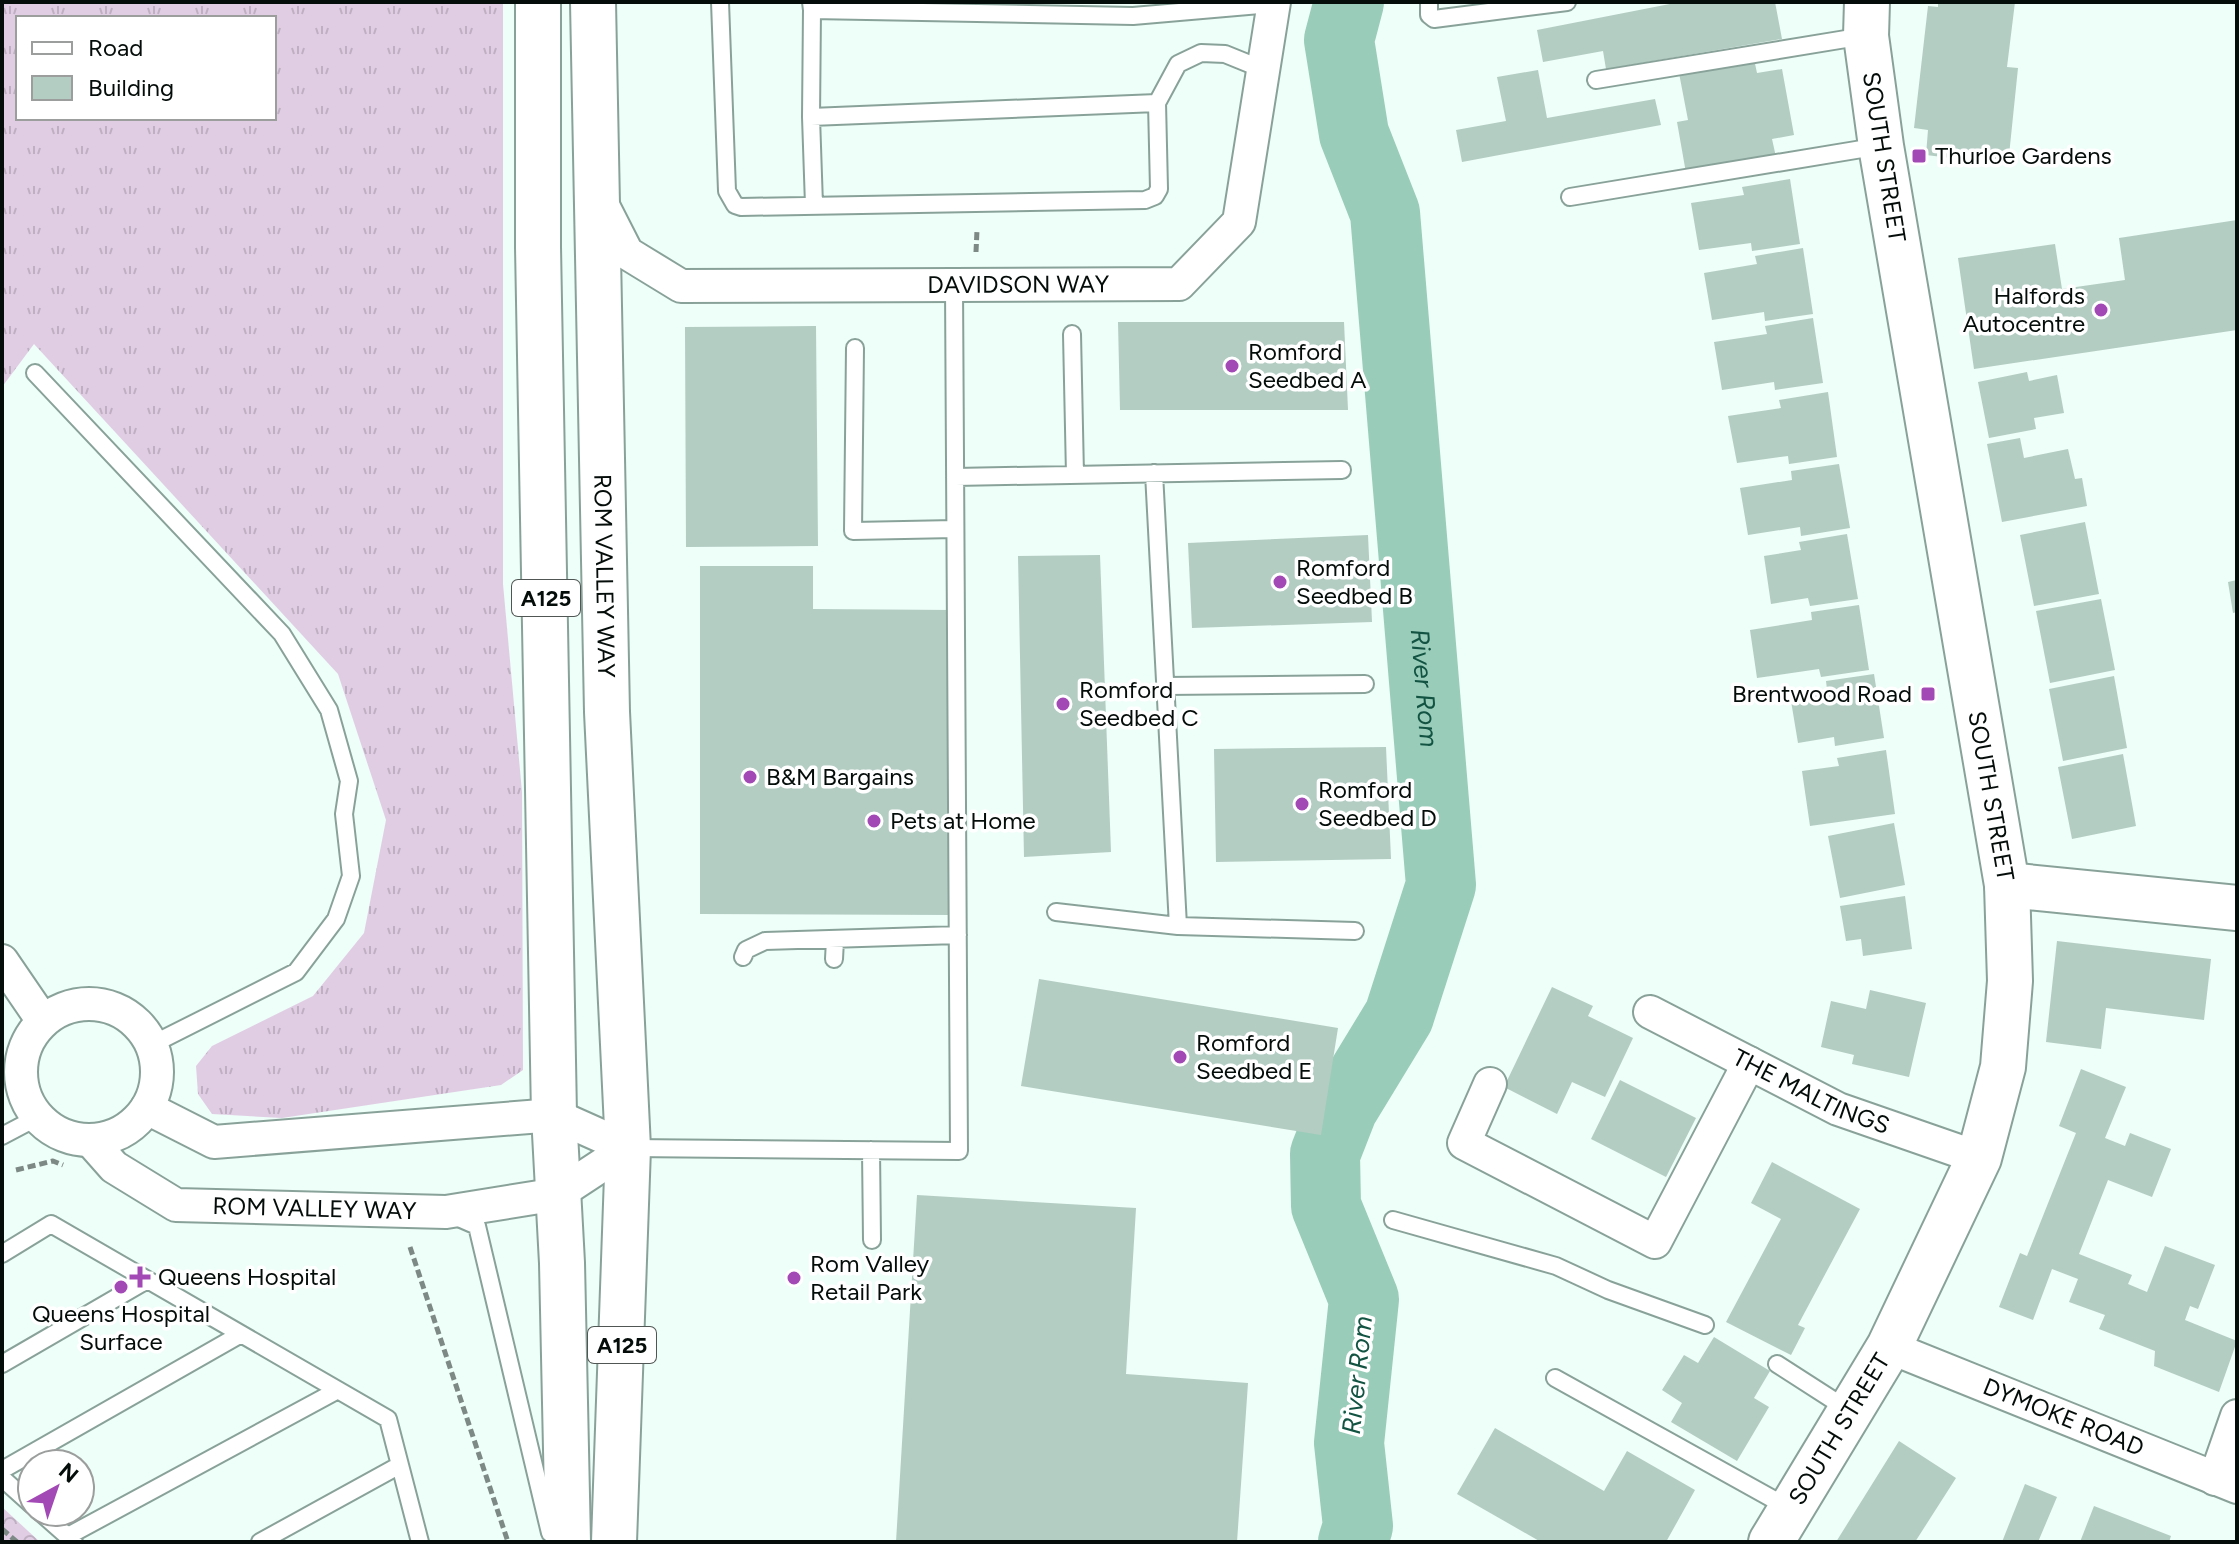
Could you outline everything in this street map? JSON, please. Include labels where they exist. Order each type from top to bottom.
[{"type":"main road","name":"A125","points":[[538,2],[538,263],[554,1115],[568,1542]]},
{"type":"main road","name":"ROM VALLEY WAY","points":[[593,2],[607,712],[628,1148],[614,1542]]},
{"type":"main road","name":"SOUTH STREET","points":[[1781,1526],[1889,1347],[1979,1158],[2003,1067],[2010,981],[2007,885],[1881,146],[1866,19]]},
{"type":"main road","points":[[2007,885],[2237,908]]},
{"type":"street","name":"DAVIDSON WAY","points":[[595,190],[627,253],[681,286],[1179,284],[1239,222],[1273,3]]},
{"type":"street","points":[[2,961],[43,1021]]},
{"type":"street","points":[[38,1117],[24,1094],[20,1068],[27,1042],[43,1021],[72,1007],[103,1005],[123,1013],[140,1027],[151,1045],[157,1077],[147,1108],[122,1132],[91,1141]]},
{"type":"street","name":"THE MALTINGS","points":[[1650,1012],[1838,1109],[1979,1158]]},
{"type":"street","points":[[1490,1084],[1464,1143],[1655,1242],[1749,1063]]},
{"type":"street","points":[[147,1108],[214,1142],[554,1115],[628,1148]]},
{"type":"street","name":"ROM VALLEY WAY","points":[[38,1117],[53,1130],[91,1141],[114,1167],[176,1205],[446,1212],[558,1194],[628,1148]]},
{"type":"street","name":"DYMOKE ROAD","points":[[1889,1347],[2226,1483]]},
{"type":"street","points":[[2226,1483],[2237,1416]]},
{"type":"lane","points":[[720,2],[730,199],[741,207],[1145,200],[1155,196],[1159,189],[1157,103],[1178,64],[1201,53],[1225,54],[1262,69]]},
{"type":"lane","points":[[1429,2],[1429,15],[1434,19],[1567,2]]},
{"type":"lane","points":[[814,205],[811,6],[1133,16],[1273,3]]},
{"type":"lane","points":[[1596,80],[1866,19]]},
{"type":"lane","points":[[811,117],[1157,103]]},
{"type":"lane","points":[[1570,197],[1881,146]]},
{"type":"lane","points":[[628,1148],[959,1151],[954,286]]},
{"type":"lane","points":[[1072,334],[1075,475]]},
{"type":"lane","points":[[855,348],[853,531],[955,529]]},
{"type":"lane","points":[[35,373],[282,634],[329,710],[349,781],[344,814],[351,876],[336,919],[296,972],[151,1045]]},
{"type":"lane","points":[[955,477],[1342,470]]},
{"type":"lane","points":[[1154,473],[1178,926]]},
{"type":"lane","points":[[1165,686],[1365,684]]},
{"type":"lane","points":[[1056,912],[1178,926],[1355,931]]},
{"type":"lane","points":[[743,957],[746,950],[765,941],[958,935]]},
{"type":"lane","points":[[834,959],[835,940]]},
{"type":"lane","points":[[2,1136],[38,1117]]},
{"type":"lane","points":[[871,1150],[872,1240]]},
{"type":"lane","points":[[446,1212],[477,1226],[553,1542]]},
{"type":"lane","points":[[1393,1220],[1556,1266],[1608,1290],[1705,1325]]},
{"type":"lane","points":[[2,1254],[51,1224],[388,1419],[420,1542]]},
{"type":"lane","points":[[2,1364],[147,1280]]},
{"type":"lane","points":[[2,1470],[241,1334]]},
{"type":"lane","points":[[1777,1364],[1849,1410]]},
{"type":"lane","points":[[1555,1378],[1781,1526]]},
{"type":"lane","points":[[71,1539],[338,1390]]},
{"type":"lane","points":[[260,1542],[400,1465]]},
{"type":"path","points":[[16,1170],[53,1161],[66,1167]]},
{"type":"path","points":[[395,1245],[410,1245],[507,1530],[508,1542]]},
{"type":"path","points":[[2,1529],[17,1542]]},
{"type":"green space","points":[[2,2],[503,2],[503,584],[522,792],[523,1070],[501,1085],[282,1118],[212,1114],[198,1094],[196,1066],[212,1046],[313,996],[364,933],[386,820],[338,674],[34,344],[2,387]]},
{"type":"green space","points":[[2,1507],[16,1520],[16,1528],[25,1528],[40,1542],[2,1542]]},
{"type":"building","points":[[1680,2],[1775,2],[1782,39],[1606,69],[1603,51],[1543,62],[1537,30]]},
{"type":"building","points":[[1938,2],[2015,2],[2007,67],[2018,68],[2008,165],[1926,155],[1928,130],[1914,128],[1928,6],[1938,7]]},
{"type":"building","points":[[1754,59],[1757,73],[1782,69],[1794,135],[1772,139],[1776,157],[1686,173],[1677,122],[1688,120],[1679,73]]},
{"type":"building","points":[[1538,70],[1547,118],[1655,99],[1661,125],[1462,162],[1456,130],[1506,121],[1497,77]]},
{"type":"building","points":[[1790,179],[1800,244],[1752,251],[1751,243],[1699,250],[1691,203],[1744,195],[1742,187]]},
{"type":"building","name":"Halfords Autocentre","points":[[2237,220],[2237,330],[1974,369],[1958,258],[2055,244],[2062,289],[2125,280],[2119,238]]},
{"type":"building","points":[[1803,248],[1813,314],[1765,321],[1764,312],[1712,320],[1704,273],[1757,264],[1755,256]]},
{"type":"building","points":[[1813,318],[1823,383],[1775,390],[1774,382],[1722,390],[1714,342],[1767,334],[1765,326]]},
{"type":"building","name":"Romford Seedbed A","points":[[1118,322],[1344,322],[1348,410],[1120,410]]},
{"type":"building","points":[[816,326],[818,546],[686,547],[685,327]]},
{"type":"building","points":[[2027,372],[2029,381],[2057,375],[2064,413],[2034,418],[2036,429],[1989,438],[1978,382]]},
{"type":"building","points":[[1828,392],[1837,457],[1789,464],[1788,456],[1737,463],[1728,416],[1781,408],[1779,400]]},
{"type":"building","points":[[2020,438],[2024,458],[2068,449],[2075,479],[2082,478],[2087,506],[2002,522],[1987,444]]},
{"type":"building","points":[[1839,464],[1850,528],[1801,536],[1800,527],[1748,535],[1740,488],[1792,480],[1791,471]]},
{"type":"building","points":[[2085,522],[2099,594],[2034,606],[2020,535]]},
{"type":"building","points":[[1847,534],[1858,599],[1810,606],[1808,598],[1771,604],[1764,556],[1801,550],[1799,542]]},
{"type":"building","name":"Romford Seedbed B","points":[[1368,535],[1372,622],[1192,628],[1188,543]]},
{"type":"building","name":"Romford Seedbed C","points":[[1100,555],[1111,852],[1024,857],[1018,556]]},
{"type":"building","points":[[700,566],[813,566],[813,609],[953,610],[953,915],[700,914]]},
{"type":"building","points":[[2237,580],[2237,612],[2233,613],[2228,582]]},
{"type":"building","points":[[2101,599],[2115,670],[2050,683],[2036,611]]},
{"type":"building","points":[[1859,605],[1869,670],[1821,677],[1819,669],[1757,678],[1750,630],[1812,620],[1811,612]]},
{"type":"building","points":[[1874,674],[1884,738],[1835,746],[1834,737],[1798,743],[1790,695],[1827,689],[1826,681]]},
{"type":"building","points":[[2114,676],[2127,748],[2063,761],[2049,689]]},
{"type":"building","name":"Romford Seedbed D","points":[[1386,747],[1391,859],[1216,862],[1214,749]]},
{"type":"building","points":[[1886,750],[1895,814],[1810,826],[1802,771],[1839,766],[1837,758]]},
{"type":"building","points":[[2123,754],[2136,826],[2072,839],[2058,767]]},
{"type":"building","points":[[1894,823],[1905,885],[1840,898],[1828,836]]},
{"type":"building","points":[[1905,896],[1912,949],[1863,956],[1861,939],[1846,941],[1840,906]]},
{"type":"building","points":[[2057,941],[2211,959],[2204,1020],[2106,1008],[2101,1049],[2046,1042]]},
{"type":"building","name":"Romford Seedbed E","points":[[1039,979],[1338,1028],[1321,1135],[1021,1086]]},
{"type":"building","points":[[1552,987],[1593,1006],[1588,1016],[1633,1038],[1605,1097],[1572,1082],[1557,1114],[1504,1087]]},
{"type":"building","points":[[1870,990],[1926,1003],[1909,1077],[1852,1064],[1854,1055],[1821,1047],[1831,1001],[1866,1009]]},
{"type":"building","points":[[2081,1069],[2126,1087],[2105,1138],[2125,1146],[2130,1133],[2171,1149],[2152,1197],[2108,1180],[2079,1254],[2132,1275],[2128,1284],[2147,1292],[2165,1246],[2215,1265],[2198,1309],[2190,1306],[2185,1320],[2237,1341],[2219,1392],[2154,1366],[2155,1351],[2099,1329],[2105,1315],[2069,1302],[2078,1279],[2052,1269],[2033,1320],[1999,1307],[2020,1253],[2027,1256],[2076,1133],[2059,1126]]},
{"type":"building","points":[[1620,1080],[1696,1118],[1666,1177],[1591,1139]]},
{"type":"building","points":[[1772,1162],[1860,1209],[1798,1325],[1805,1328],[1791,1355],[1726,1322],[1781,1219],[1751,1203]]},
{"type":"building","points":[[917,1195],[1136,1208],[1126,1374],[1248,1383],[1237,1542],[896,1542]]},
{"type":"building","points":[[1714,1337],[1770,1371],[1754,1398],[1769,1407],[1737,1461],[1671,1422],[1682,1403],[1662,1390],[1684,1355],[1698,1363]]},
{"type":"building","points":[[1495,1428],[1604,1491],[1627,1451],[1695,1490],[1666,1542],[1541,1542],[1457,1494]]},
{"type":"building","points":[[1899,1441],[1956,1478],[1915,1542],[1836,1542]]},
{"type":"building","points":[[2025,1484],[2057,1497],[2038,1542],[2002,1542]]},
{"type":"building","points":[[2094,1506],[2171,1536],[2169,1542],[2080,1542]]},
{"type":"waterway","name":"River Rom","points":[[1349,2],[1339,40],[1354,134],[1385,213],[1441,885],[1399,1016],[1343,1108],[1325,1154],[1326,1206],[1364,1299],[1349,1443],[1358,1526],[1353,1542]]},
{"type":"place","name":"Thurloe Gardens","points":[[1919,156]]},
{"type":"place","name":"Halfords Autocentre","points":[[2101,310]]},
{"type":"place","name":"Romford Seedbed A","points":[[1232,366]]},
{"type":"place","name":"Romford Seedbed B","points":[[1280,582]]},
{"type":"place","name":"Brentwood Road","points":[[1928,694]]},
{"type":"place","name":"Romford Seedbed C","points":[[1063,704]]},
{"type":"place","name":"B&M Bargains","points":[[750,777]]},
{"type":"place","name":"Romford Seedbed D","points":[[1302,804]]},
{"type":"place","name":"Pets at Home","points":[[874,821]]},
{"type":"place","name":"Romford Seedbed E","points":[[1180,1057]]},
{"type":"place","name":"Queens Hospital","points":[[140,1277]]},
{"type":"place","name":"Rom Valley Retail Park","points":[[794,1278]]},
{"type":"place","name":"Queens Hospital Surface","points":[[121,1287]]}]
